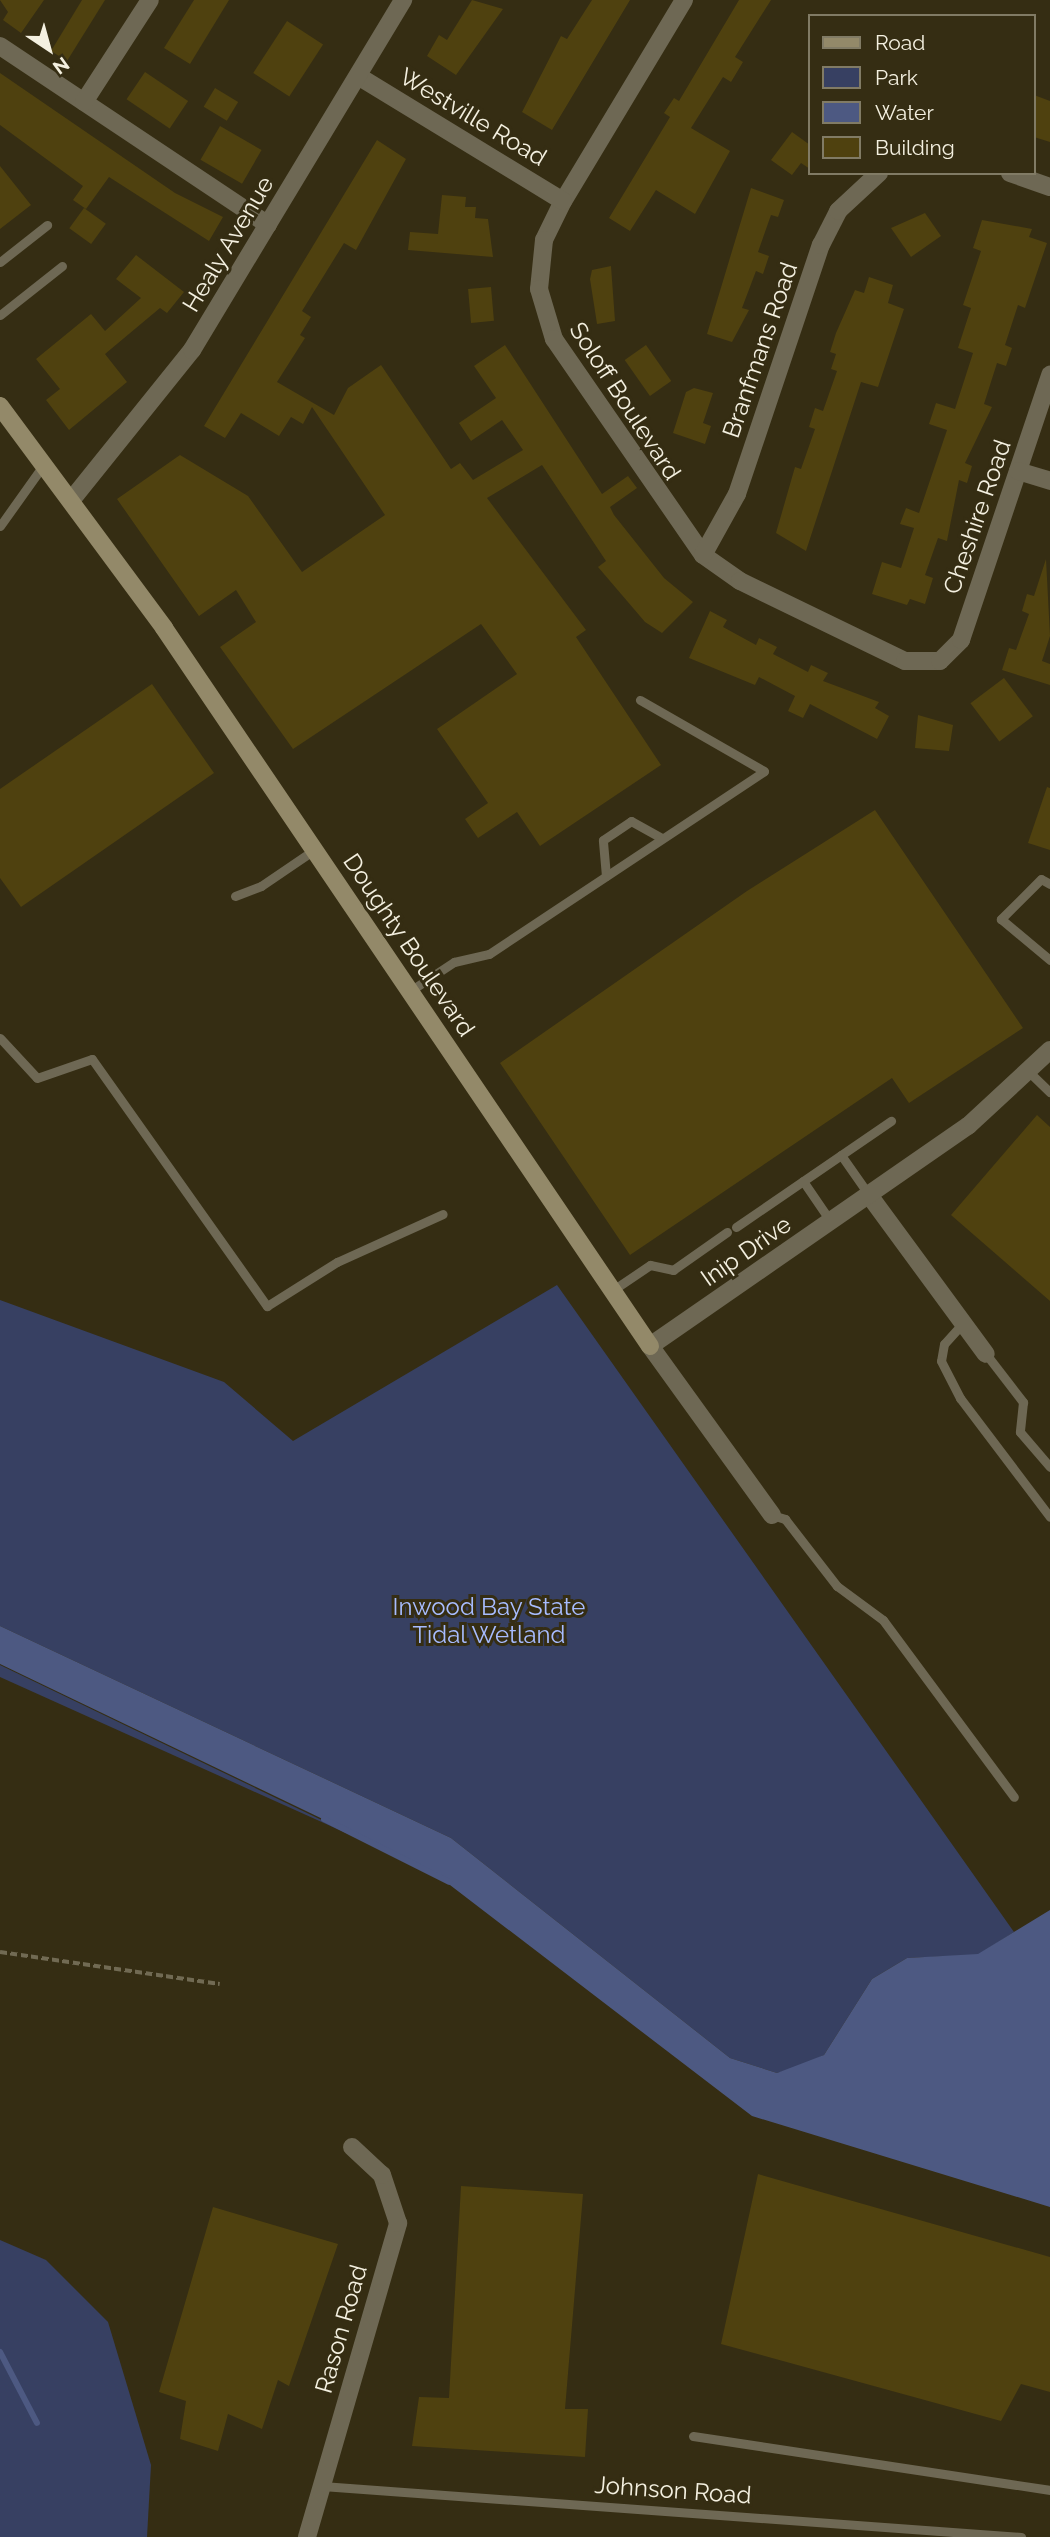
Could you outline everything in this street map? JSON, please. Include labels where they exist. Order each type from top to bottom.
[{"type":"main road","name":"Doughty Boulevard","points":[[0,406],[72,498],[650,1346]]},
{"type":"street","points":[[84,102],[150,0]]},
{"type":"street","name":"Healy Avenue","points":[[72,498],[192,350],[404,0]]},
{"type":"street","name":"Soloff Boulevard","points":[[684,0],[563,201],[540,259],[546,322],[664,506],[703,555],[740,581],[905,662],[933,662]]},
{"type":"street","points":[[0,46],[268,225]]},
{"type":"street","name":"Westville Road","points":[[358,76],[563,201]]},
{"type":"street","name":"Branfmans Road","points":[[703,555],[737,494],[821,245],[838,211],[877,175]]},
{"type":"street","points":[[1016,175],[1050,187]]},
{"type":"street","name":"Cheshire Road","points":[[933,662],[955,651],[961,640],[1050,375]]},
{"type":"street","points":[[1018,471],[1050,481]]},
{"type":"street","name":"Inip Drive","points":[[650,1346],[968,1126],[1050,1050]]},
{"type":"street","points":[[869,1195],[986,1353]]},
{"type":"street","name":"Doughty Boulevard","points":[[650,1346],[772,1515]]},
{"type":"street","name":"Rason Road","points":[[307,2537],[398,2223],[382,2175],[352,2147]]},
{"type":"lane","points":[[0,262],[47,225]]},
{"type":"lane","points":[[0,315],[62,266]]},
{"type":"lane","points":[[0,526],[45,463]]},
{"type":"lane","points":[[410,991],[454,962],[489,954],[764,771],[640,700]]},
{"type":"lane","points":[[606,876],[603,840],[631,821],[662,838]]},
{"type":"lane","points":[[235,896],[261,886],[314,850]]},
{"type":"lane","points":[[1050,884],[1041,879],[1001,919],[1050,960]]},
{"type":"lane","points":[[0,1038],[37,1078],[92,1059],[267,1306],[337,1262],[443,1214]]},
{"type":"lane","points":[[1029,1072],[1050,1092]]},
{"type":"lane","points":[[736,1227],[891,1121]]},
{"type":"lane","points":[[841,1155],[869,1195]]},
{"type":"lane","points":[[803,1181],[831,1222]]},
{"type":"lane","points":[[613,1290],[650,1265],[673,1270],[727,1233]]},
{"type":"lane","points":[[963,1322],[944,1344],[941,1361],[960,1398],[1050,1517]]},
{"type":"lane","points":[[986,1353],[1023,1402],[1020,1432],[1050,1467]]},
{"type":"lane","points":[[772,1515],[785,1519],[837,1586],[883,1620],[1014,1797]]},
{"type":"lane","points":[[693,2436],[1050,2490]]},
{"type":"lane","name":"Johnson Road","points":[[322,2486],[1021,2537]]},
{"type":"path","points":[[0,1952],[220,1984]]},
{"type":"green space","name":"Inwood Bay State Tidal Wetland","points":[[557,1285],[1014,1932],[978,1955],[907,1958],[872,1979],[824,2055],[801,2067],[777,2073],[730,2058],[451,1838],[0,1626],[0,1300],[224,1382],[293,1441]]},
{"type":"green space","points":[[0,1665],[386,1851],[0,1677]]},
{"type":"green space","points":[[0,2240],[46,2260],[108,2322],[151,2465],[147,2537],[0,2537]]},
{"type":"water","points":[[0,1626],[451,1838],[730,2058],[777,2073],[824,2055],[872,1979],[907,1958],[978,1954],[1050,1910],[1050,2207],[752,2116],[433,1872],[0,1664]]},
{"type":"building","points":[[0,0],[44,0],[21,33],[3,20],[8,12]]},
{"type":"building","points":[[82,0],[105,0],[67,61],[51,51]]},
{"type":"building","points":[[194,0],[229,0],[190,64],[164,48]]},
{"type":"building","points":[[472,0],[503,9],[456,75],[427,56],[439,35],[447,40]]},
{"type":"building","points":[[592,0],[630,0],[552,130],[522,112],[561,36],[567,39]]},
{"type":"building","points":[[739,0],[771,0],[735,57],[743,62],[731,82],[723,77],[691,128],[730,151],[695,214],[656,190],[630,231],[609,218],[670,117],[664,113],[674,98],[679,101]]},
{"type":"building","points":[[287,21],[323,44],[289,96],[253,73]]},
{"type":"building","points":[[145,72],[188,101],[170,128],[127,99]]},
{"type":"building","points":[[0,73],[175,193],[223,217],[209,241],[109,177],[86,209],[73,200],[83,186],[0,125]]},
{"type":"building","points":[[215,88],[238,102],[227,121],[204,107]]},
{"type":"building","points":[[1036,96],[1050,101],[1050,142],[1036,138]]},
{"type":"building","points":[[220,126],[262,150],[242,184],[200,160]]},
{"type":"building","points":[[792,132],[808,144],[808,168],[801,163],[792,175],[771,160]]},
{"type":"building","points":[[377,140],[406,159],[356,250],[344,243],[302,311],[311,317],[300,335],[305,338],[277,382],[334,415],[348,388],[381,365],[451,469],[460,463],[473,480],[523,450],[502,420],[471,441],[459,423],[496,398],[474,366],[505,345],[602,494],[628,476],[637,488],[610,507],[664,578],[693,602],[662,633],[645,622],[598,567],[606,561],[542,465],[487,498],[586,630],[576,637],[661,765],[540,846],[517,812],[478,838],[465,819],[488,803],[437,729],[517,674],[481,624],[293,749],[220,647],[256,622],[236,590],[199,616],[117,499],[180,455],[248,496],[302,572],[385,515],[312,407],[303,424],[291,417],[279,436],[241,413],[225,438],[204,426]]},
{"type":"building","points":[[0,166],[31,205],[0,229]]},
{"type":"building","points":[[751,188],[784,200],[778,217],[771,215],[758,252],[769,256],[763,274],[756,271],[742,308],[749,310],[732,342],[707,334]]},
{"type":"building","points":[[442,195],[466,197],[465,207],[476,207],[475,218],[488,219],[493,257],[408,250],[410,232],[438,234]]},
{"type":"building","points":[[84,208],[106,224],[91,244],[69,228]]},
{"type":"building","points":[[925,213],[941,236],[911,257],[891,228]]},
{"type":"building","points":[[982,220],[1032,229],[1029,237],[1047,243],[1025,308],[1018,305],[1005,345],[1012,348],[1006,366],[997,363],[984,404],[992,407],[965,463],[972,466],[967,483],[959,480],[947,541],[938,538],[925,575],[933,578],[925,604],[910,599],[907,605],[872,594],[882,562],[901,568],[914,528],[900,524],[906,508],[919,513],[947,430],[929,424],[936,403],[955,409],[973,353],[958,348],[971,308],[963,305],[981,251],[973,248]]},
{"type":"building","points":[[136,255],[184,292],[167,313],[160,308],[105,354],[127,382],[69,430],[46,400],[60,389],[36,359],[91,314],[105,331],[141,298],[116,279]]},
{"type":"building","points":[[611,266],[615,321],[597,324],[590,279],[592,270]]},
{"type":"building","points":[[869,277],[893,285],[888,303],[904,309],[878,387],[861,382],[806,551],[776,533],[795,467],[801,469],[815,429],[809,427],[815,408],[823,411],[837,371],[831,369],[836,354],[830,352],[836,333],[855,290],[864,293]]},
{"type":"building","points":[[491,287],[494,321],[471,323],[468,289]]},
{"type":"building","points":[[646,345],[671,381],[650,396],[625,360]]},
{"type":"building","points":[[694,388],[713,393],[703,423],[711,426],[705,444],[673,433],[686,392]]},
{"type":"building","points":[[1046,559],[1050,636],[1042,661],[1050,664],[1050,685],[1002,670],[1009,648],[1016,650],[1029,614],[1022,611],[1027,594],[1034,596]]},
{"type":"building","points":[[710,611],[727,620],[723,627],[756,645],[759,638],[777,647],[773,654],[808,672],[811,665],[828,673],[823,681],[879,702],[875,708],[889,716],[877,739],[810,704],[803,718],[788,711],[795,696],[759,677],[755,685],[689,658]]},
{"type":"building","points":[[1004,678],[1033,716],[999,742],[970,703]]},
{"type":"building","points":[[152,684],[214,773],[21,907],[0,878],[0,789]]},
{"type":"building","points":[[918,715],[953,725],[949,751],[915,748]]},
{"type":"building","points":[[1047,787],[1050,788],[1050,850],[1028,843]]},
{"type":"building","points":[[875,810],[1023,1028],[909,1103],[892,1078],[630,1255],[500,1063],[747,891]]},
{"type":"building","points":[[1037,1115],[1050,1127],[1050,1301],[951,1215]]},
{"type":"building","points":[[758,2174],[1050,2257],[1050,2392],[1021,2384],[1001,2421],[721,2344]]},
{"type":"building","points":[[461,2186],[583,2194],[565,2409],[588,2409],[585,2457],[412,2446],[419,2397],[449,2398]]},
{"type":"building","points":[[213,2207],[338,2244],[289,2386],[278,2380],[262,2429],[228,2414],[218,2451],[180,2439],[186,2401],[159,2392]]},
{"type":"waterway","points":[[324,1819],[449,1882]]},
{"type":"waterway","points":[[0,2352],[37,2423]]}]
